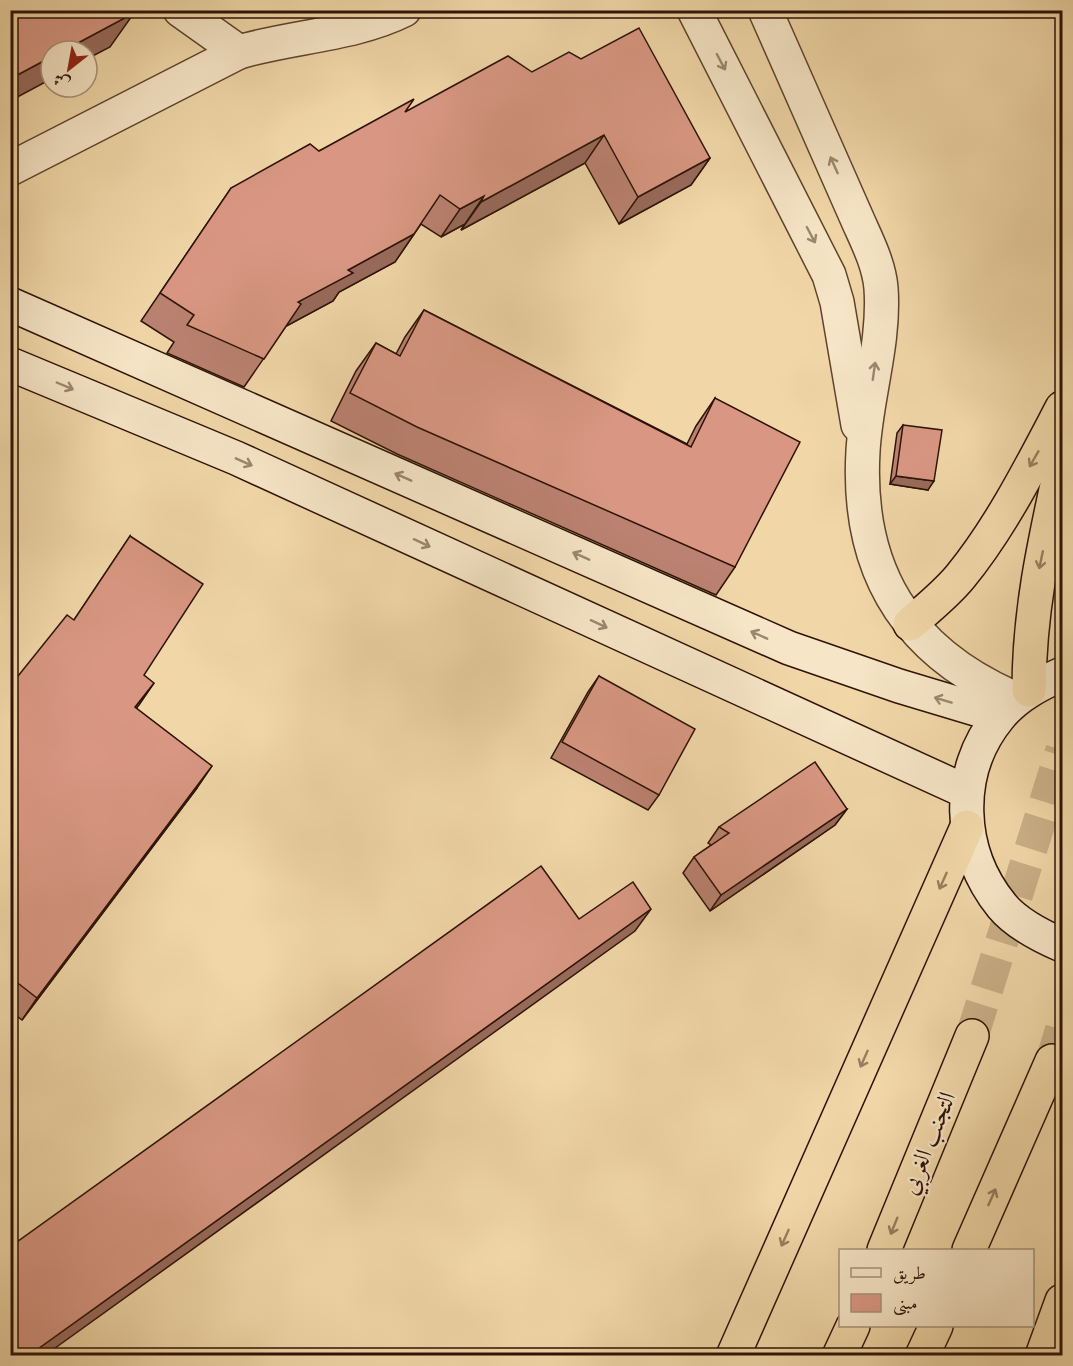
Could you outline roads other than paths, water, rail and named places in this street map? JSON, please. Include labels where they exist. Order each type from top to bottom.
[{"type":"highway","points":[[910,624],[942,597],[960,576],[1011,500],[1062,408]]},
{"type":"highway","points":[[1015,702],[1029,640],[1035,586],[1062,462]]},
{"type":"highway","points":[[733,1356],[967,827]]},
{"type":"highway","name":"التجنب الغربي","points":[[885,1249],[972,1036]]},
{"type":"highway","points":[[970,1249],[1052,1061]]},
{"type":"highway","points":[[1042,1356],[1062,1301]]},
{"type":"highway","points":[[839,1356],[853,1327]]},
{"type":"highway","points":[[922,1356],[936,1327]]},
{"type":"main road","points":[[180,10],[239,52]]},
{"type":"main road","points":[[10,168],[239,52],[277,41],[380,22],[404,10]]},
{"type":"main road","points":[[694,10],[829,275],[839,311],[863,450]]},
{"type":"main road","points":[[765,10],[868,243],[881,286],[877,354],[863,450],[863,512],[873,558],[896,606],[910,624],[968,674],[1015,702]]},
{"type":"main road","points":[[10,304],[789,648],[879,680],[1015,702]]},
{"type":"main road","points":[[10,364],[236,458],[967,792]]},
{"type":"main road","points":[[1062,674],[1015,702],[984,739],[972,764],[967,792],[967,827],[979,869],[1002,907],[1037,934],[1062,945]]},
{"type":"tunnel","points":[[972,1036],[1062,750]]},
{"type":"tunnel","points":[[1052,1061],[1062,1028]]}]
